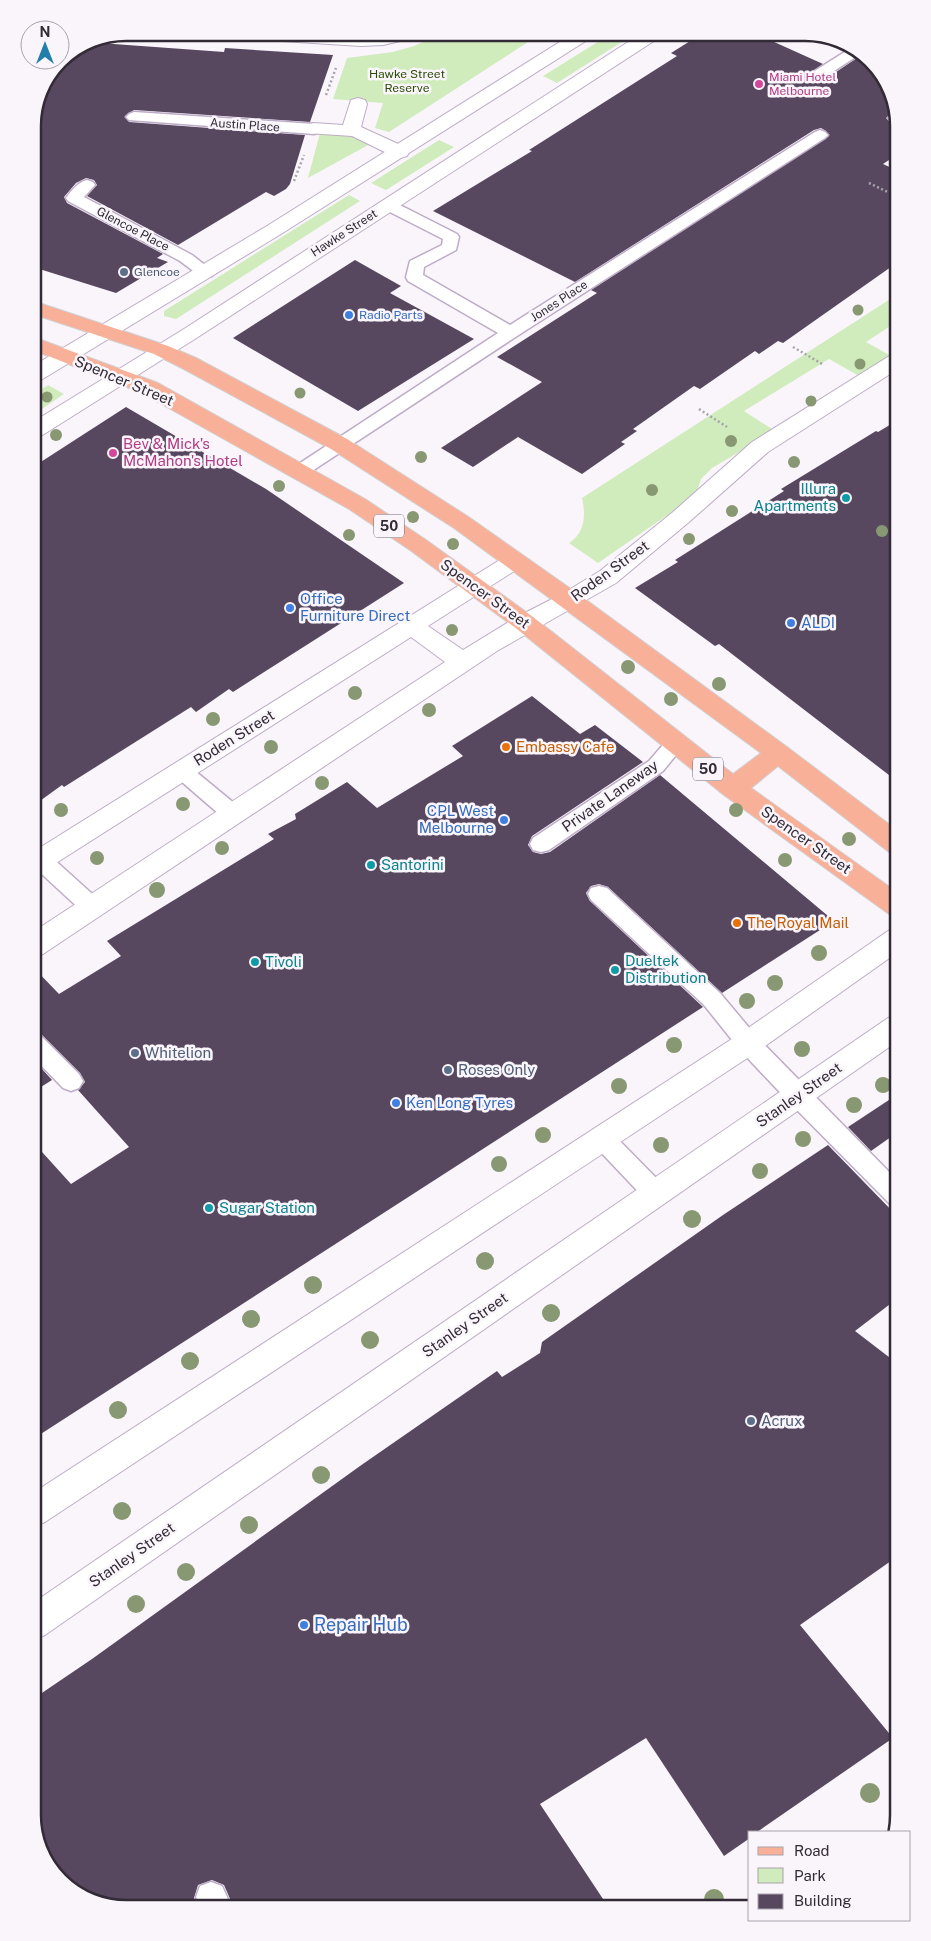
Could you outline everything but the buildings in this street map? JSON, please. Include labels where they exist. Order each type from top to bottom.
[{"type":"main road","points":[[41,310],[161,350],[189,363],[339,444],[462,524],[570,600],[778,753],[890,839]]},
{"type":"main road","name":"Spencer Street","points":[[41,346],[150,388],[357,504],[525,623],[675,744],[890,900]]},
{"type":"main road","points":[[733,788],[778,753]]},
{"type":"street","points":[[348,41],[372,41]]},
{"type":"street","name":"Hawke Street","points":[[41,425],[161,350],[367,195],[400,152],[573,41]]},
{"type":"street","name":"Hawke Street","points":[[41,370],[206,272],[367,195],[640,41]]},
{"type":"street","points":[[358,104],[351,128],[400,152]]},
{"type":"street","name":"Austin Place","points":[[314,129],[356,131]]},
{"type":"street","name":"Roden Street","points":[[41,941],[463,662],[525,623],[570,600],[608,577],[665,531],[760,446],[890,365]]},
{"type":"street","name":"Roden Street","points":[[41,860],[514,561]]},
{"type":"street","points":[[411,626],[463,662]]},
{"type":"street","points":[[41,1505],[748,1043],[890,944]]},
{"type":"street","name":"Stanley Street","points":[[41,1617],[890,1032]]},
{"type":"lane","points":[[818,75],[850,55]]},
{"type":"lane","name":"Austin Place","points":[[134,117],[314,129]]},
{"type":"lane","name":"Jones Place","points":[[300,471],[511,332],[820,135]]},
{"type":"lane","name":"Glencoe Place","points":[[87,185],[74,198],[186,258],[206,272]]},
{"type":"lane","points":[[367,195],[451,237],[450,247],[416,266],[414,277],[493,324],[511,332]]},
{"type":"lane","name":"Private Laneway","points":[[541,844],[656,766],[675,744]]},
{"type":"lane","name":"Roden Street","points":[[182,771],[233,814]]},
{"type":"lane","name":"Roden Street","points":[[41,867],[92,907]]},
{"type":"lane","points":[[599,894],[712,999],[748,1043],[890,1188]]},
{"type":"lane","points":[[41,1051],[71,1081]]},
{"type":"lane","points":[[602,1138],[656,1194]]},
{"type":"path","points":[[291,187],[348,41]]},
{"type":"path","points":[[869,183],[890,193]]},
{"type":"path","points":[[793,347],[824,365]]},
{"type":"path","points":[[699,409],[728,427]]},
{"type":"green space","name":"Hawke Street Reserve","points":[[425,41],[530,41],[389,132],[375,128],[383,103],[333,99],[347,58],[393,52]]},
{"type":"green space","points":[[599,41],[623,41],[557,83],[543,76]]},
{"type":"green space","points":[[320,133],[349,134],[370,144],[308,178]]},
{"type":"green space","points":[[439,140],[454,147],[386,190],[371,183]]},
{"type":"green space","points":[[349,195],[360,201],[176,319],[164,316],[164,311]]},
{"type":"green space","points":[[890,299],[890,326],[866,342],[890,357],[861,377],[829,359],[744,411],[775,431],[712,468],[701,479],[697,491],[676,509],[598,563],[569,543],[578,534],[583,523],[582,498]]},
{"type":"green space","points":[[48,385],[64,394],[41,410],[41,390]]},
{"type":"place","name":"Miami Hotel Melbourne","points":[[759,84]]},
{"type":"place","name":"Glencoe","points":[[124,272]]},
{"type":"place","name":"Radio Parts","points":[[349,315]]},
{"type":"place","name":"Bev & Mick's McMahon's Hotel","points":[[113,453]]},
{"type":"place","name":"Illura Apartments","points":[[846,498]]},
{"type":"place","name":"Office Furniture Direct","points":[[290,608]]},
{"type":"place","name":"ALDI","points":[[791,623]]},
{"type":"place","name":"Embassy Cafe","points":[[506,747]]},
{"type":"place","name":"CPL West Melbourne","points":[[504,820]]},
{"type":"place","name":"Santorini","points":[[371,865]]},
{"type":"place","name":"The Royal Mail","points":[[737,923]]},
{"type":"place","name":"Tivoli","points":[[255,962]]},
{"type":"place","name":"Dueltek Distribution","points":[[615,970]]},
{"type":"place","name":"Whitelion","points":[[135,1053]]},
{"type":"place","name":"Roses Only","points":[[448,1070]]},
{"type":"place","name":"Ken Long Tyres","points":[[396,1103]]},
{"type":"place","name":"Sugar Station","points":[[209,1208]]},
{"type":"place","name":"Acrux","points":[[751,1421]]},
{"type":"place","name":"Repair Hub","points":[[304,1625]]}]
